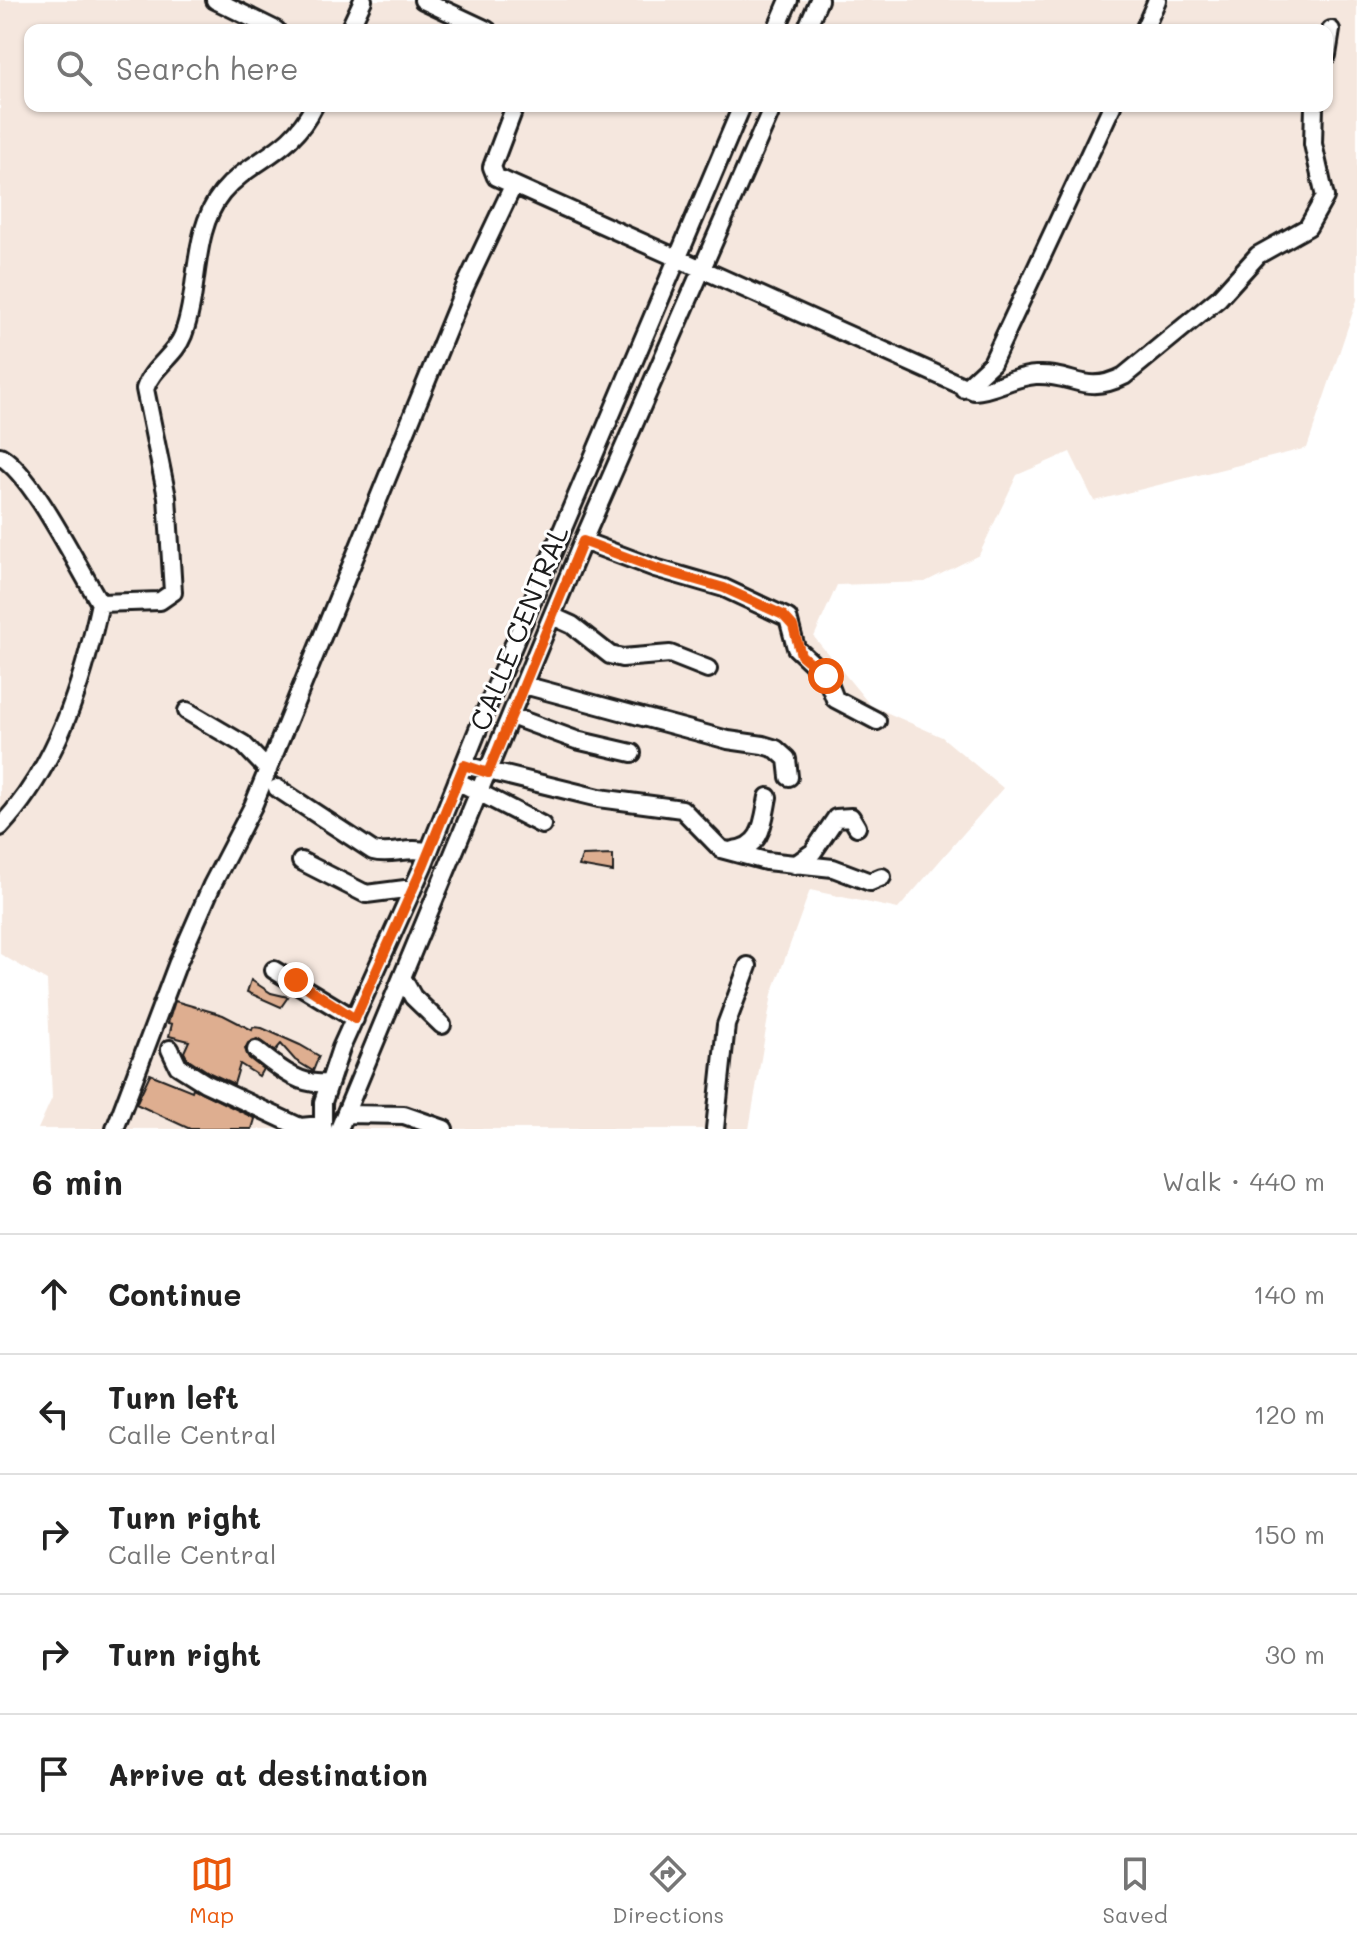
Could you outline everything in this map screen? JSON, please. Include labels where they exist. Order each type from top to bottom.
[{"type":"street","points":[[215,0],[264,24]]},
{"type":"street","points":[[352,24],[363,0]]},
{"type":"street","points":[[423,0],[474,24]]},
{"type":"street","points":[[779,24],[789,0]]},
{"type":"street","points":[[809,24],[819,0]]},
{"type":"street","points":[[1147,24],[1157,0]]},
{"type":"street","points":[[100,603],[160,601],[173,592],[167,497],[145,389],[151,375],[183,335],[206,226],[220,196],[293,139],[310,112]]},
{"type":"street","points":[[513,112],[492,167],[496,177],[704,267],[964,389],[983,390],[1040,375],[1091,385],[1108,384],[1124,376],[1219,298],[1258,255],[1308,227],[1325,197],[1313,144],[1314,112]]},
{"type":"street","name":"CALLE CENTRAL","points":[[322,1127],[323,1102],[355,1019],[429,852],[739,112]]},
{"type":"street","name":"CALLE CENTRAL","points":[[343,1121],[583,541],[770,112]]},
{"type":"street","points":[[964,389],[992,363],[1109,112]]},
{"type":"street","points":[[115,1129],[183,951],[268,770],[465,287],[513,186]]},
{"type":"street","points":[[0,456],[16,468],[29,486],[100,603],[77,694],[55,744],[31,787],[0,827]]},
{"type":"street","points":[[583,541],[655,568],[724,588],[788,618],[796,648],[826,676],[835,699],[877,721]]},
{"type":"street","points":[[552,616],[572,625],[610,655],[622,658],[670,654],[708,669]]},
{"type":"street","points":[[524,685],[728,740],[776,749],[787,759],[789,777]]},
{"type":"street","points":[[187,711],[243,744],[268,770]]},
{"type":"street","points":[[511,716],[576,740],[632,753]]},
{"type":"street","points":[[464,765],[599,798],[682,809],[690,813],[714,845],[727,850],[795,865],[833,868],[870,882],[882,877]]},
{"type":"street","points":[[457,781],[542,825]]},
{"type":"street","points":[[277,788],[304,809],[340,826],[373,851],[385,853],[412,849],[429,852]]},
{"type":"street","points":[[727,850],[746,848],[759,837],[768,797]]},
{"type":"street","points":[[795,865],[813,852],[841,815],[851,817],[857,827]]},
{"type":"street","points":[[301,861],[366,894],[413,888]]},
{"type":"street","points":[[715,1129],[726,1025],[748,966]]},
{"type":"street","points":[[274,970],[355,1019]]},
{"type":"street","points":[[403,979],[413,997],[442,1025]]},
{"type":"street","points":[[170,1049],[178,1066],[205,1083],[300,1127],[322,1127]]},
{"type":"street","points":[[256,1050],[295,1077],[317,1084],[330,1082]]},
{"type":"street","points":[[343,1121],[404,1115],[444,1129]]},
{"type":"shaded area","points":[[0,0],[1357,0],[1357,300],[1307,448],[1094,501],[1070,452],[1017,475],[979,555],[925,582],[837,585],[814,637],[870,705],[942,737],[1003,788],[898,909],[810,890],[772,994],[749,1129],[38,1129],[52,1098],[47,981],[0,954]]},
{"type":"building","points":[[613,855],[613,872],[579,866],[582,856]]},
{"type":"building","points":[[251,980],[271,993],[288,997],[281,1007],[247,992]]},
{"type":"building","points":[[175,1001],[223,1015],[252,1030],[253,1027],[262,1028],[300,1045],[319,1056],[313,1071],[295,1060],[281,1044],[275,1051],[257,1039],[248,1043],[245,1049],[249,1058],[263,1069],[259,1076],[240,1064],[234,1084],[210,1073],[187,1058],[184,1052],[189,1041],[169,1036],[172,1024],[168,1023]]},
{"type":"building","points":[[150,1074],[192,1091],[193,1088],[248,1115],[255,1119],[252,1129],[190,1129],[136,1104]]},
{"type":"route","points":[[296,980],[355,1019],[464,765],[488,773],[583,541],[655,568],[724,588],[783,615],[793,626],[796,648],[826,676]]}]
